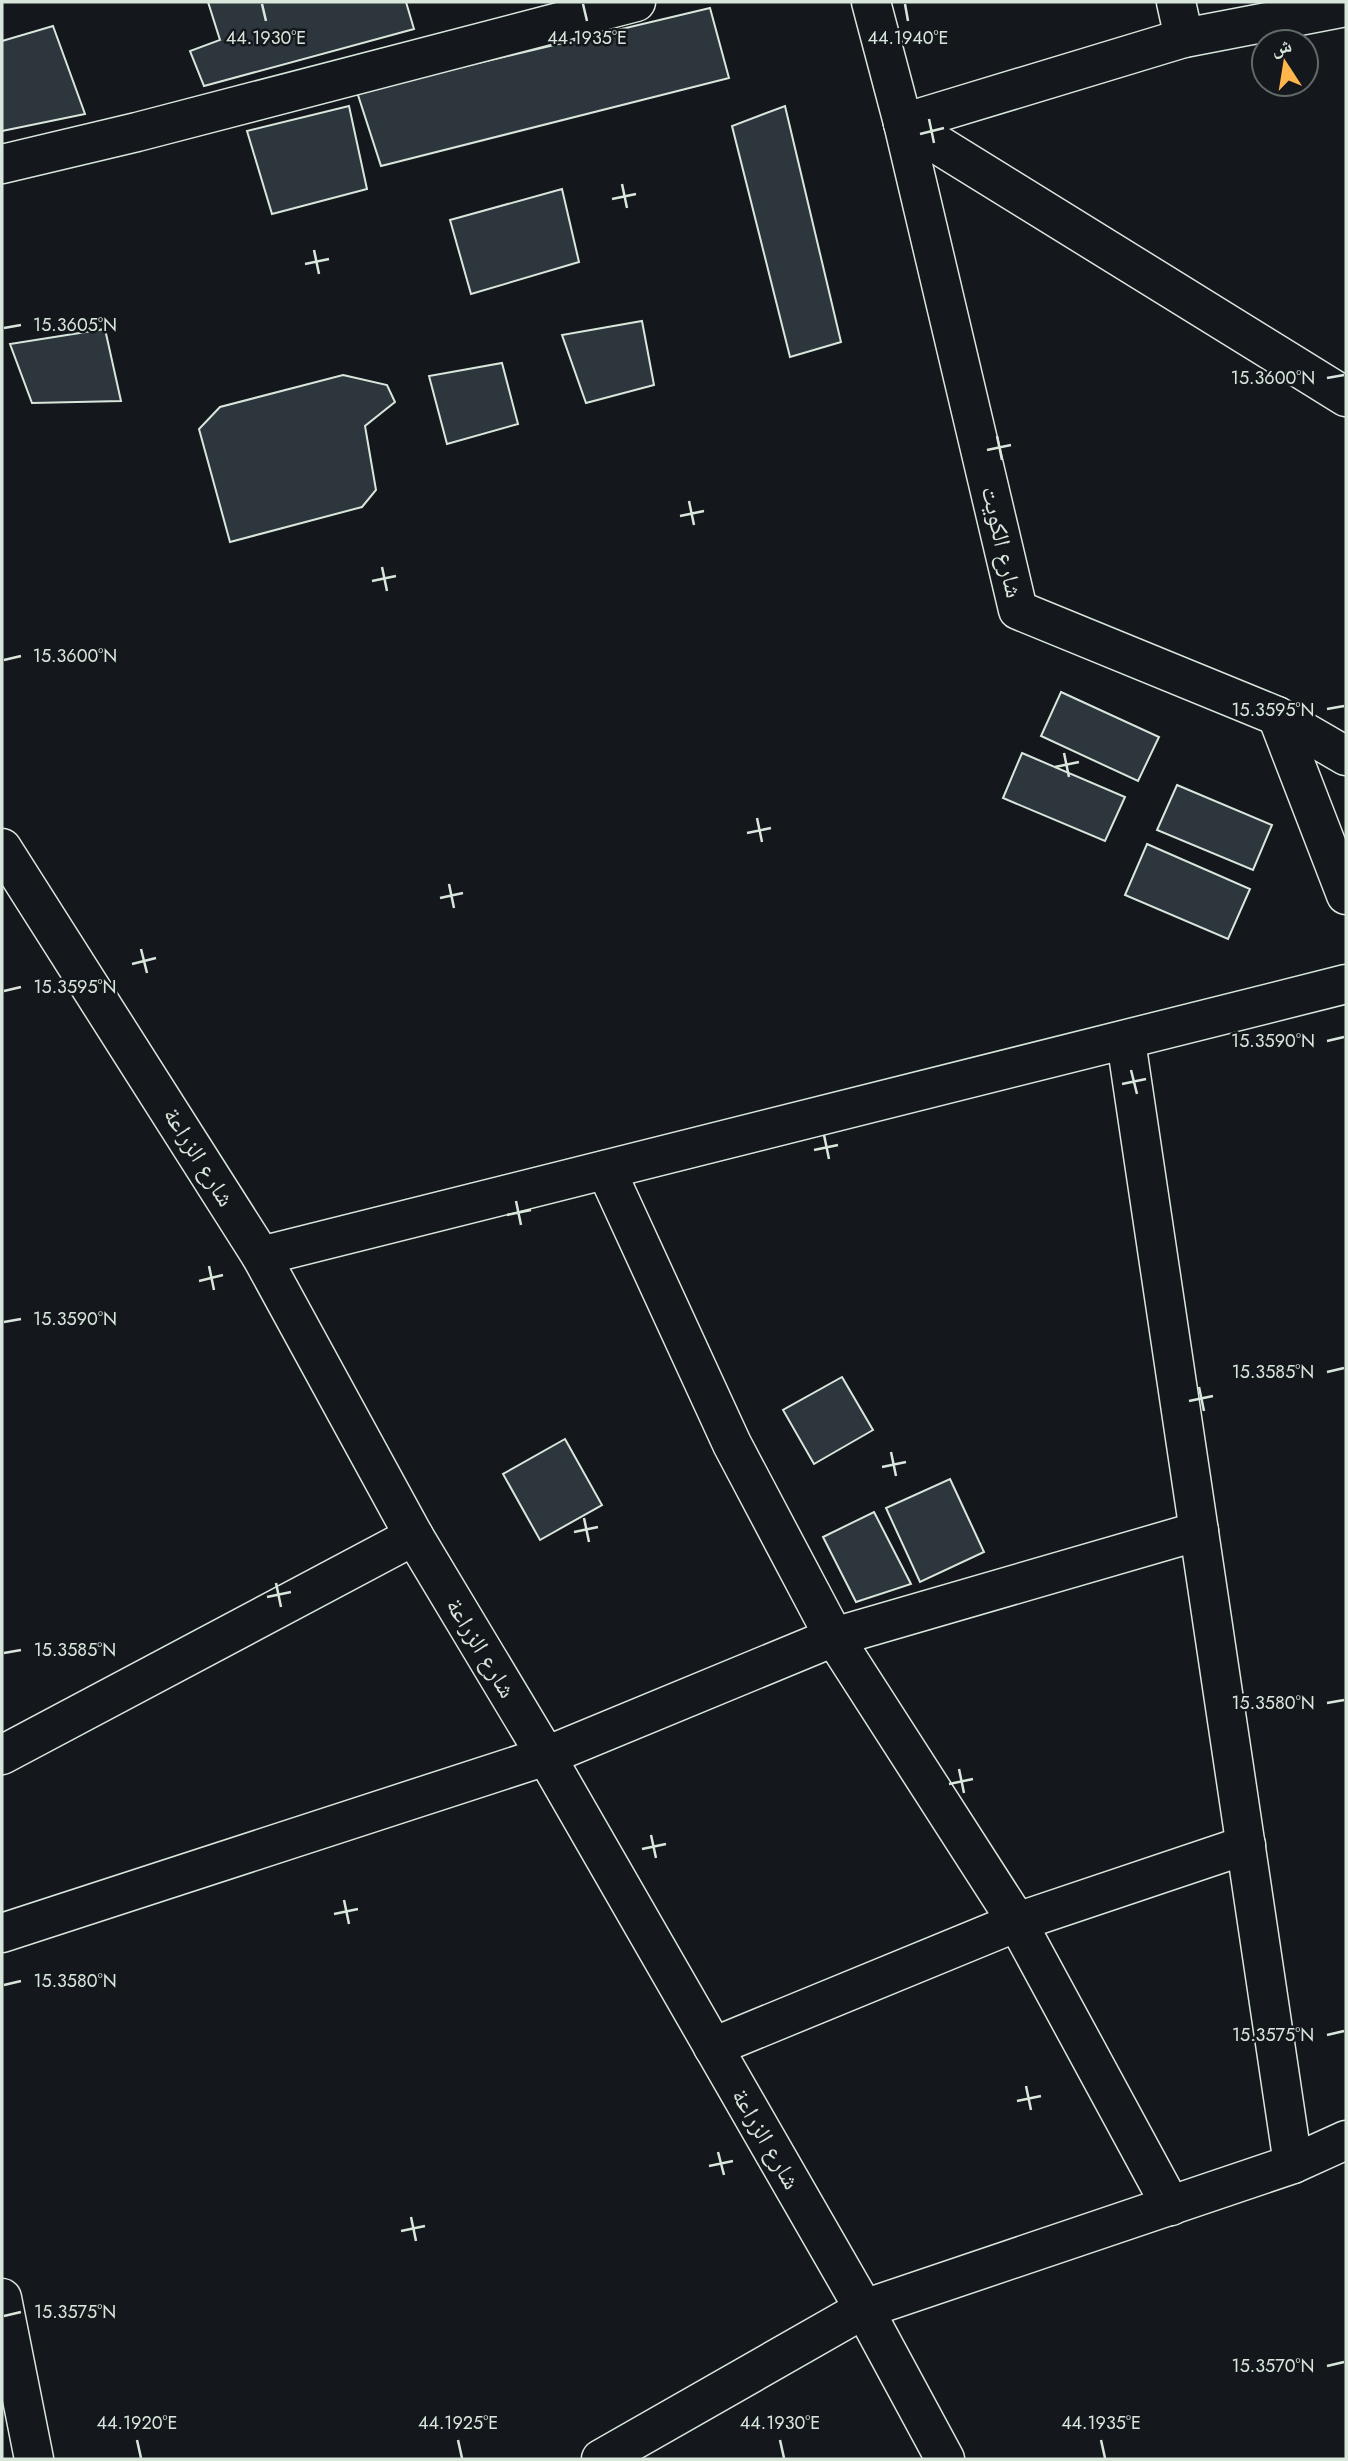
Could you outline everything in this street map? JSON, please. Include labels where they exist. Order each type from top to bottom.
[{"type":"street","points":[[2,164],[137,132],[636,2]]},
{"type":"street","name":"شارع الكويت","points":[[871,2],[903,123],[1018,610],[1277,716],[1346,756]]},
{"type":"street","points":[[1176,2],[1184,38]]},
{"type":"street","points":[[903,123],[1184,38],[1346,7]]},
{"type":"street","points":[[903,123],[1346,397]]},
{"type":"street","points":[[1277,716],[1346,895]]},
{"type":"street","name":"شارع الزراعة","points":[[2,848],[261,1256],[414,1536],[546,1756],[864,2309],[945,2459]]},
{"type":"street","points":[[261,1256],[1346,984]]},
{"type":"street","points":[[1126,1041],[1293,2164]]},
{"type":"street","points":[[606,1170],[732,1444],[834,1637],[1017,1922],[1171,2206]]},
{"type":"street","points":[[2,1933],[546,1756],[834,1637],[1199,1531]]},
{"type":"street","points":[[2,1755],[414,1536]]},
{"type":"street","points":[[713,2047],[1017,1922],[1246,1844]]},
{"type":"street","points":[[601,2459],[864,2309],[1293,2164],[1346,2140]]},
{"type":"street","points":[[2,2298],[34,2459]]},
{"type":"building","points":[[208,2],[406,2],[414,29],[204,86],[190,51],[220,40]]},
{"type":"building","points":[[710,8],[729,78],[381,166],[357,92]]},
{"type":"building","points":[[53,26],[85,114],[2,131],[2,41]]},
{"type":"building","points":[[349,106],[367,189],[272,214],[247,131]]},
{"type":"building","points":[[785,106],[841,342],[790,357],[732,126]]},
{"type":"building","points":[[562,189],[579,262],[471,294],[450,220]]},
{"type":"building","points":[[642,321],[654,385],[586,403],[562,335]]},
{"type":"building","points":[[105,329],[121,401],[32,403],[10,344]]},
{"type":"building","points":[[502,363],[518,424],[447,444],[429,376]]},
{"type":"building","points":[[343,375],[387,385],[395,402],[365,426],[376,490],[362,507],[230,542],[199,429],[220,407]]},
{"type":"building","points":[[1061,692],[1159,737],[1138,781],[1041,736]]},
{"type":"building","points":[[1022,753],[1125,797],[1105,841],[1003,798]]},
{"type":"building","points":[[1177,785],[1272,825],[1253,870],[1157,830]]},
{"type":"building","points":[[1147,844],[1250,889],[1228,939],[1125,895]]},
{"type":"building","points":[[842,1377],[873,1430],[814,1464],[783,1410]]},
{"type":"building","points":[[565,1439],[602,1505],[540,1540],[503,1474]]},
{"type":"building","points":[[950,1479],[984,1552],[920,1582],[886,1508]]},
{"type":"building","points":[[874,1512],[911,1584],[856,1602],[823,1537]]}]
